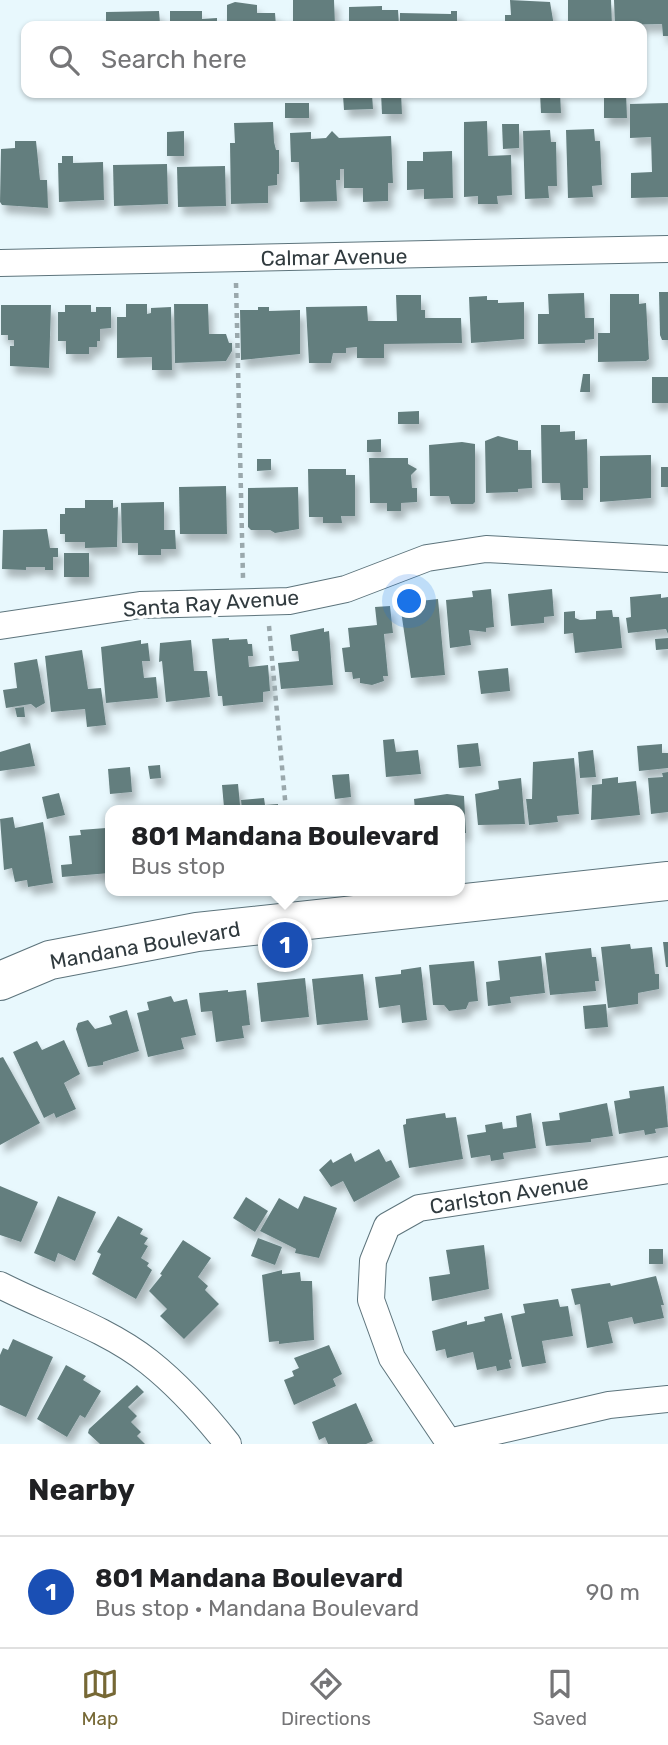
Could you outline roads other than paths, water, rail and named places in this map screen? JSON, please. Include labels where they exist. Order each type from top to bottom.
[{"type":"street","name":"Calmar Avenue","points":[[0,263],[668,249]]},
{"type":"street","name":"Santa Ray Avenue","points":[[0,626],[140,605],[289,601],[346,589],[427,558],[486,549],[668,559]]},
{"type":"street","name":"Mandana Boulevard","points":[[0,981],[50,960],[197,932],[668,881]]},
{"type":"street","name":"Carlston Avenue","points":[[449,1443],[392,1358],[371,1300],[373,1261],[387,1226],[419,1208],[668,1170]]},
{"type":"street","points":[[0,1285],[91,1327],[149,1362],[228,1444]]},
{"type":"street","points":[[449,1443],[609,1405],[668,1399]]},
{"type":"place","name":"801 Mandana Boulevard","points":[[285,945]]}]
